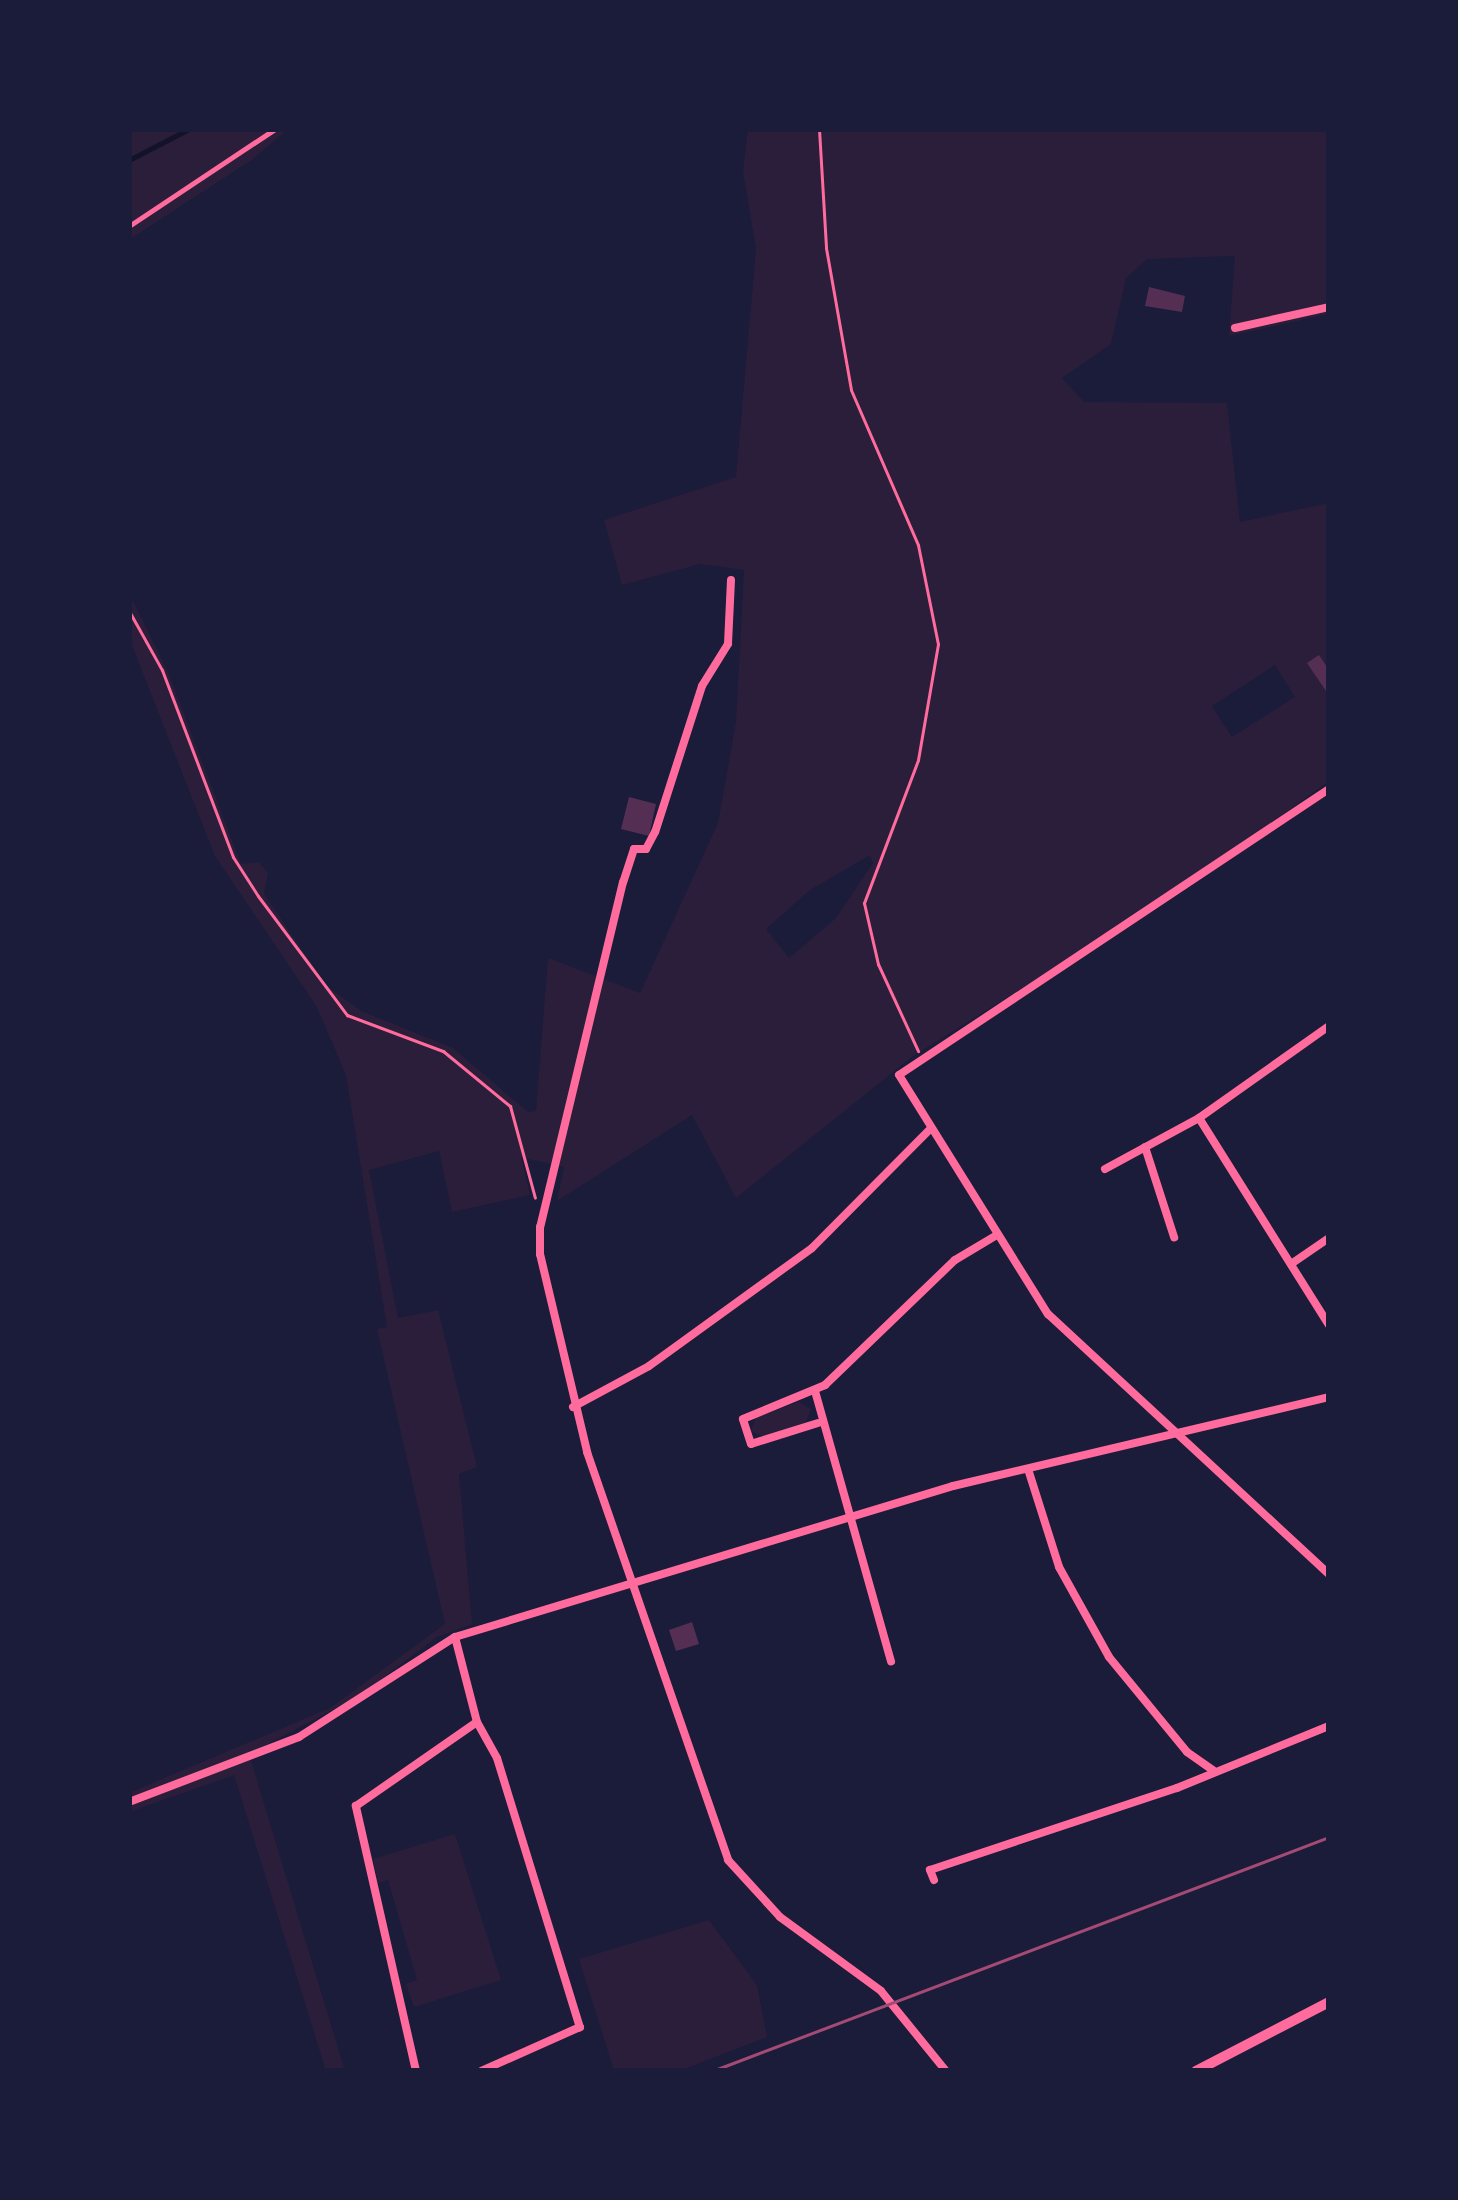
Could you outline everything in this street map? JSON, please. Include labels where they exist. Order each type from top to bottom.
[{"type":"street","points":[[1235,328],[1329,307]]},
{"type":"street","points":[[730,580],[728,644],[703,686],[655,832],[646,849],[634,849],[623,882],[540,1227],[573,1406],[728,1860],[765,1904],[881,1991],[946,2071]]},
{"type":"street","points":[[1329,788],[1214,872],[920,1055],[899,1075],[997,1235],[1080,1352],[1329,1574]]},
{"type":"street","points":[[1105,1169],[1199,1118],[1329,1026]]},
{"type":"street","points":[[1199,1118],[1329,1325]]},
{"type":"street","points":[[573,1406],[649,1366],[812,1249],[929,1130]]},
{"type":"street","points":[[1145,1147],[1174,1237]]},
{"type":"street","points":[[818,1423],[751,1444],[743,1419],[815,1391],[955,1259],[997,1235]]},
{"type":"street","points":[[1291,1264],[1329,1238]]},
{"type":"street","points":[[815,1391],[818,1423],[890,1663]]},
{"type":"street","points":[[129,1802],[299,1737],[455,1636],[849,1516],[1329,1397]]},
{"type":"street","points":[[1028,1468],[1041,1524],[1091,1628],[1138,1697],[1213,1770]]},
{"type":"street","points":[[455,1636],[477,1722],[497,1758],[580,2027],[481,2071]]},
{"type":"street","points":[[416,2071],[356,1806],[477,1722]]},
{"type":"street","points":[[934,1880],[930,1870],[1329,1726]]},
{"type":"street","points":[[1196,2071],[1329,2002]]},
{"type":"lane","points":[[129,226],[274,129]]},
{"type":"path","points":[[819,129],[826,248],[851,390],[918,545],[938,644],[918,760],[864,903],[868,934],[920,1055]]},
{"type":"path","points":[[129,611],[162,670],[233,857],[258,896],[346,1015],[443,1051],[511,1106],[536,1200]]},
{"type":"shaded area","points":[[288,129],[253,159],[129,240],[129,130]]},
{"type":"shaded area","points":[[748,129],[1329,129],[1329,314],[1229,336],[1235,256],[1147,259],[1126,278],[1111,344],[1062,378],[1084,402],[1227,403],[1240,522],[1329,503],[1329,781],[1166,899],[913,1056],[736,1198],[692,1115],[557,1201],[564,1167],[521,1157],[530,1195],[452,1212],[439,1151],[369,1170],[398,1318],[438,1310],[477,1467],[459,1474],[472,1624],[437,1637],[359,1696],[249,1754],[345,2071],[326,2071],[234,1775],[129,1812],[129,1793],[330,1708],[445,1624],[377,1329],[387,1327],[346,1075],[317,1007],[215,856],[129,638],[129,593],[168,672],[241,864],[259,862],[268,873],[264,894],[326,985],[361,1011],[453,1048],[528,1112],[536,1111],[548,958],[640,993],[718,823],[736,722],[744,570],[700,564],[622,585],[604,520],[736,477],[756,249],[743,171]],"holes":[[[1275,665],[1295,697],[1232,737],[1212,706]],[[870,855],[873,863],[836,918],[789,958],[766,929],[810,890]]]},
{"type":"shaded area","points":[[799,1402],[811,1409],[805,1424],[762,1436],[751,1431],[756,1417]]},
{"type":"shaded area","points":[[455,1834],[501,1980],[414,2007],[406,1984],[417,1980],[388,1880],[378,1883],[373,1859]]},
{"type":"shaded area","points":[[709,1920],[757,1985],[767,2037],[679,2071],[614,2071],[579,1959]]},
{"type":"building","points":[[1149,287],[1185,296],[1182,312],[1145,306]]},
{"type":"building","points":[[1319,655],[1329,670],[1326,691],[1307,663]]},
{"type":"building","points":[[629,797],[656,804],[649,836],[621,829]]},
{"type":"building","points":[[692,1622],[699,1644],[676,1651],[669,1630]]},
{"type":"waterway","points":[[129,160],[189,129]]},
{"type":"tram line","points":[[712,2071],[1329,1837]]}]
